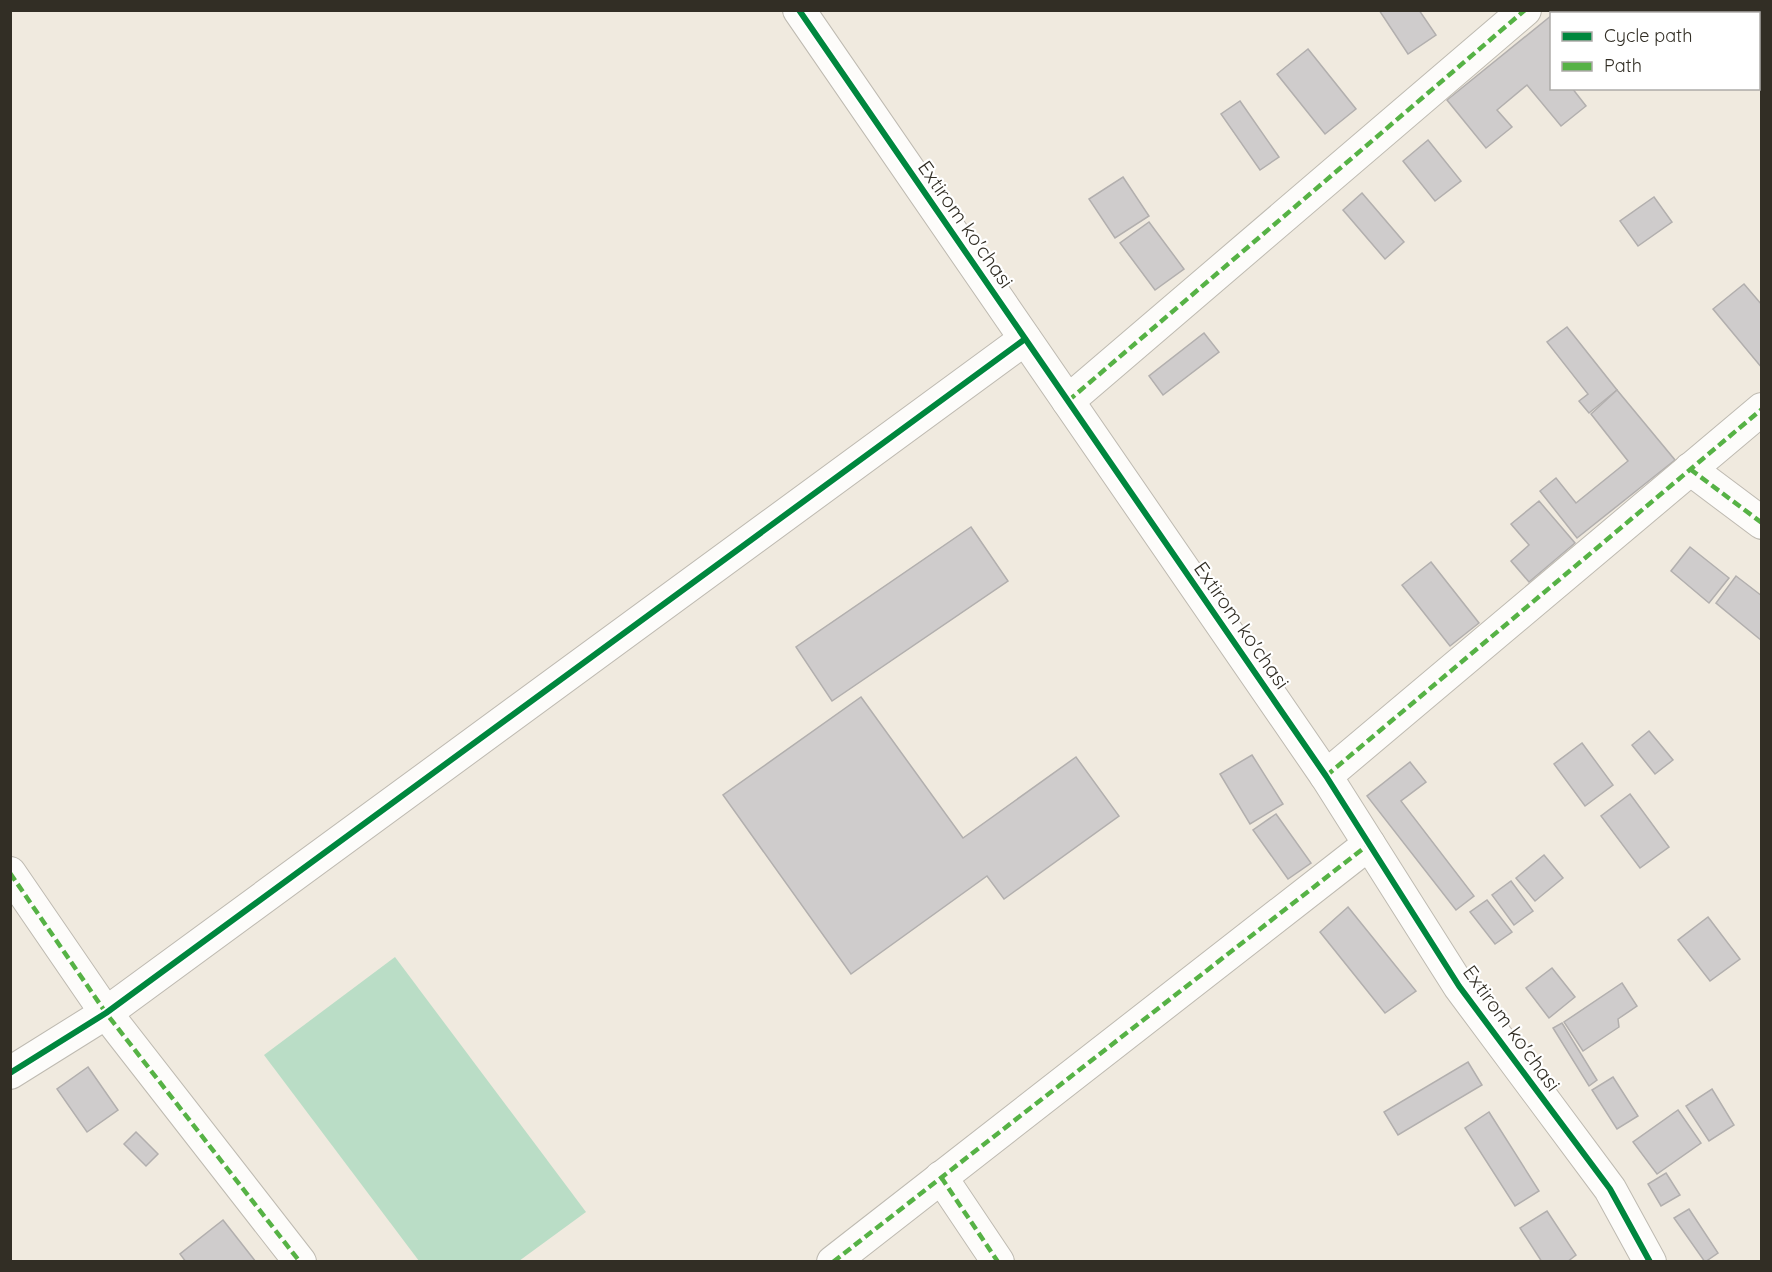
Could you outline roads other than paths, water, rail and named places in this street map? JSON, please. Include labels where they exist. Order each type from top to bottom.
[{"type":"street","name":"Extirom ko'chasi","points":[[799,10],[1326,776],[1459,986],[1610,1189],[1650,1262]]},
{"type":"street","points":[[1068,401],[1525,10]]},
{"type":"street","points":[[10,1073],[106,1012],[1025,339]]},
{"type":"street","points":[[1326,776],[1761,409]]},
{"type":"street","points":[[1690,469],[1761,524]]},
{"type":"street","points":[[833,1262],[1369,844]]},
{"type":"street","points":[[10,873],[106,1012],[300,1262]]},
{"type":"street","points":[[941,1178],[998,1262]]}]
